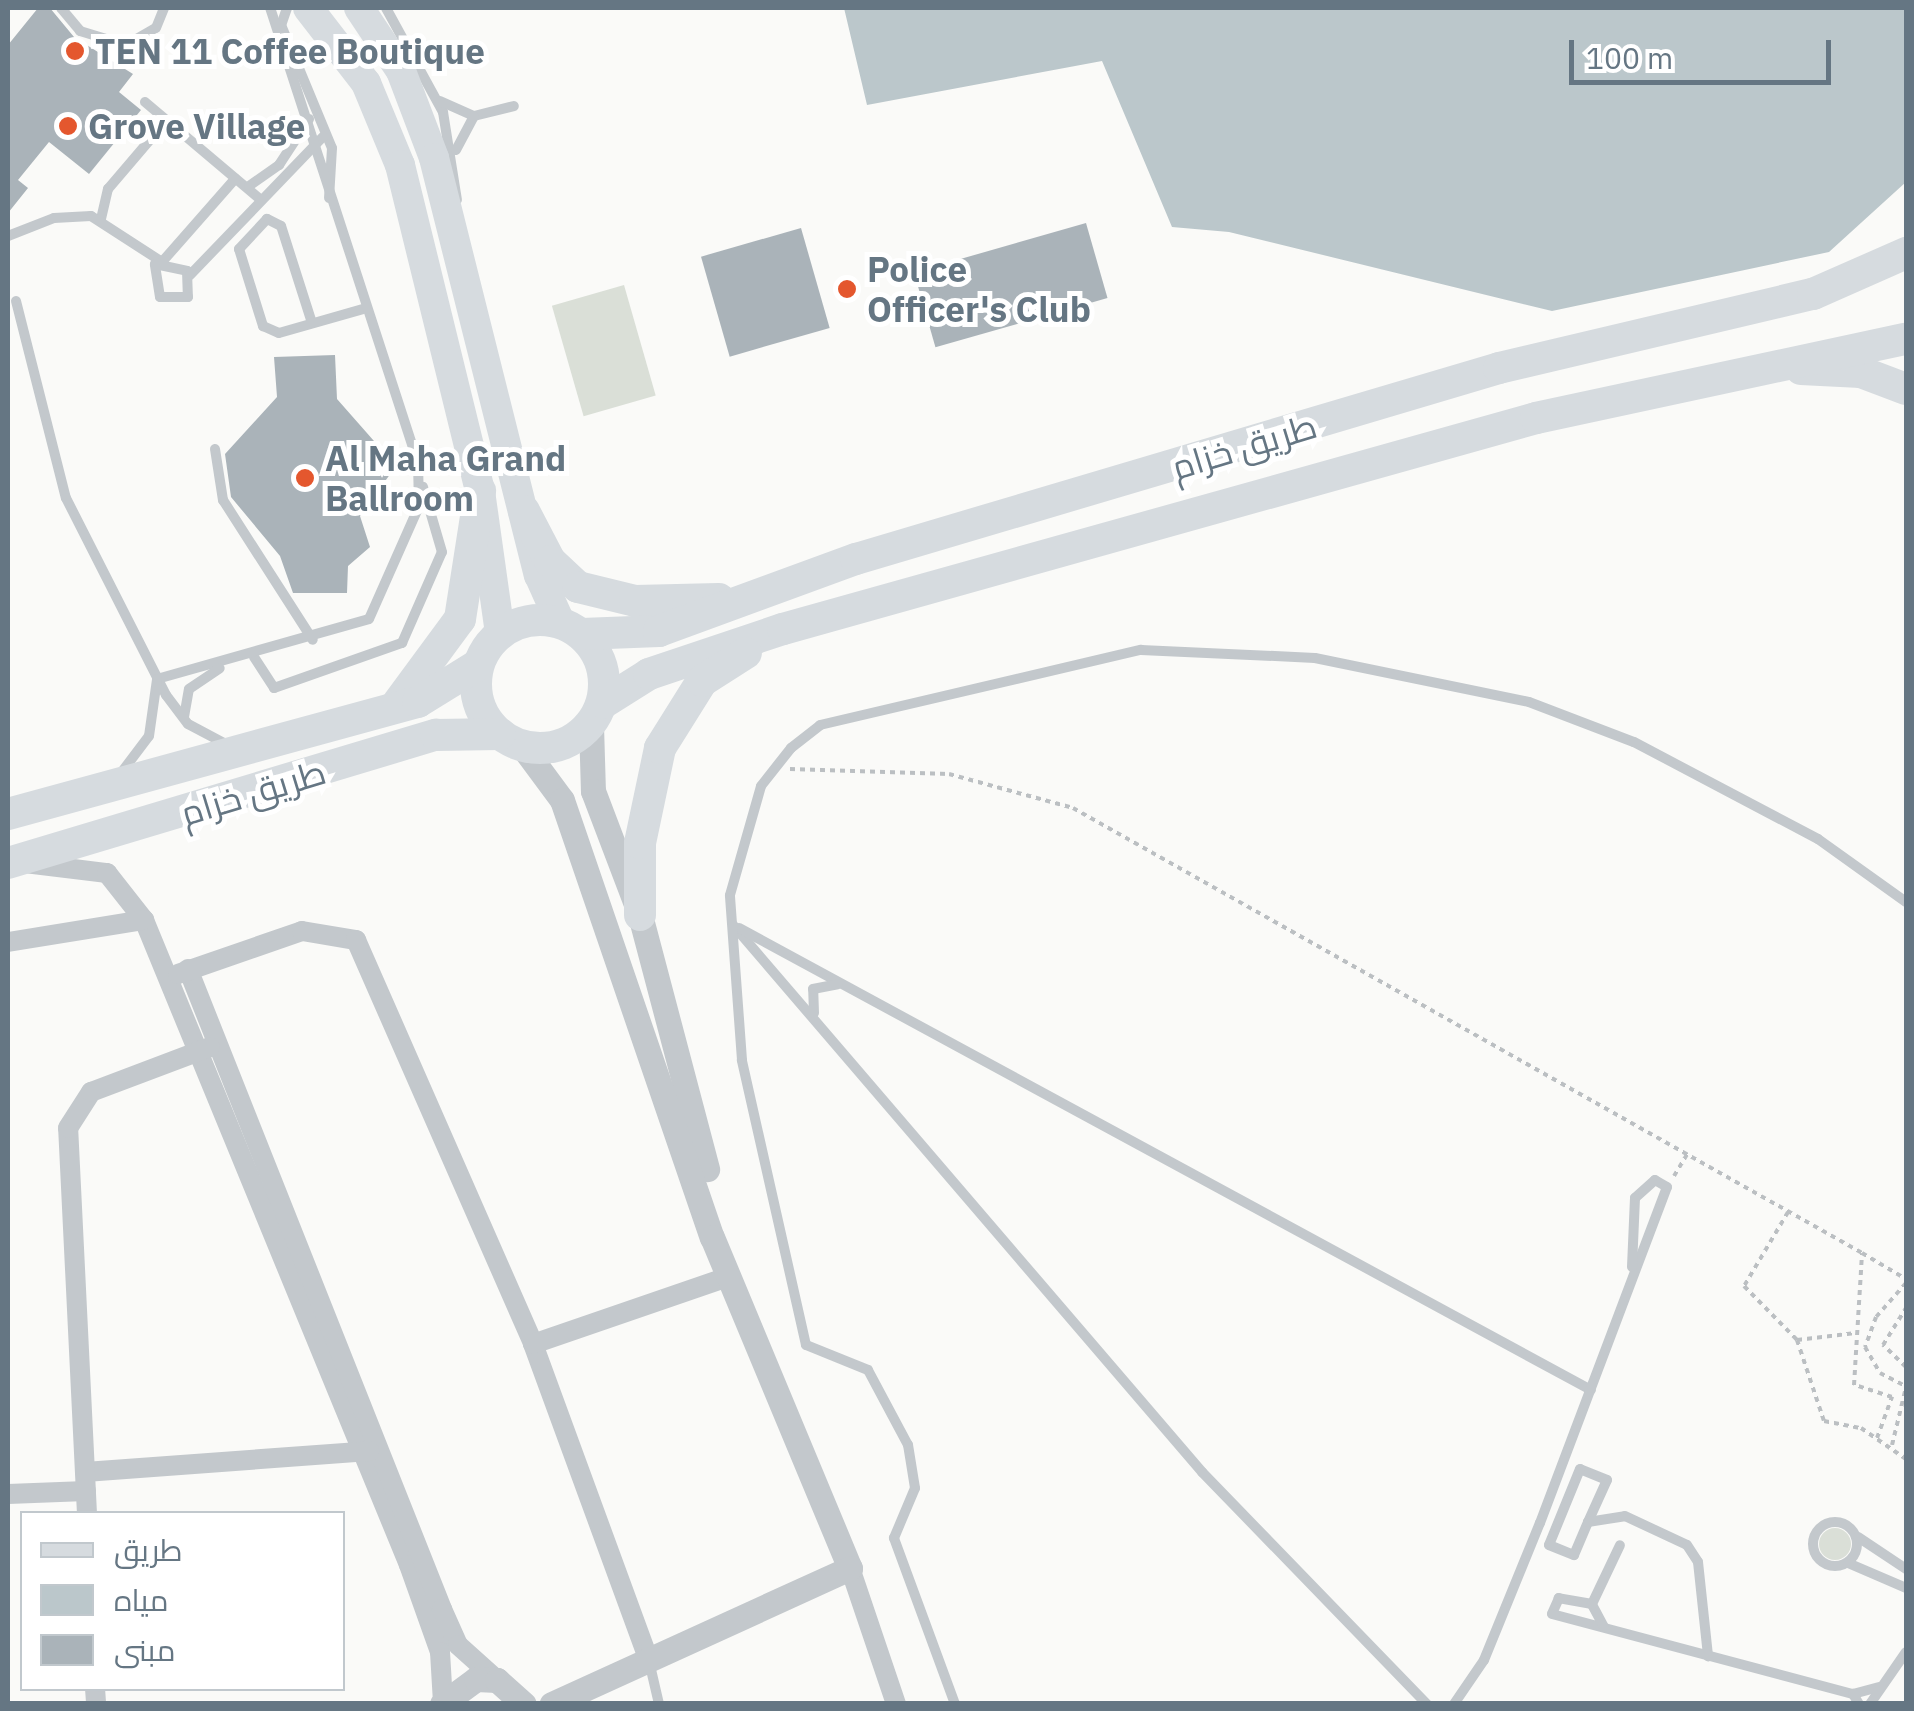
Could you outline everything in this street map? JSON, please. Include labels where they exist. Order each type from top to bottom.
[{"type":"main road","points":[[308,8],[386,122],[480,491],[500,633],[478,665],[476,690],[511,740],[559,744],[597,714],[605,678],[571,628],[524,511],[464,271],[419,112],[359,8]]},
{"type":"main road","name":"طريق خزام","points":[[571,628],[636,637],[1500,368],[1813,294],[1906,254]]},
{"type":"main road","name":"طريق خزام","points":[[597,714],[649,674],[784,629],[1706,378],[1906,339]]},
{"type":"main road","points":[[1706,378],[1818,367],[1906,388]]},
{"type":"main road","points":[[389,712],[426,676],[460,619],[480,491]]},
{"type":"main road","points":[[524,511],[550,561],[578,587],[635,601],[753,598]]},
{"type":"main road","points":[[500,633],[571,628]]},
{"type":"main road","points":[[640,914],[640,843],[676,712],[702,682],[784,629]]},
{"type":"main road","name":"طريق خزام","points":[[8,814],[389,712],[442,693],[478,665]]},
{"type":"main road","name":"طريق خزام","points":[[10,862],[436,735],[511,740]]},
{"type":"street","points":[[597,714],[593,791],[640,914],[728,1266]]},
{"type":"street","points":[[511,740],[562,800],[728,1266],[850,1568],[896,1704]]},
{"type":"street","points":[[10,862],[107,874],[144,920],[167,979],[206,1048],[367,1452],[440,1652],[442,1703]]},
{"type":"street","points":[[8,942],[144,920]]},
{"type":"street","points":[[167,979],[302,931],[356,940],[533,1344],[648,1658]]},
{"type":"street","points":[[188,970],[206,1048]]},
{"type":"street","points":[[87,1511],[68,1128],[91,1092],[206,1048]]},
{"type":"street","points":[[533,1344],[728,1266]]},
{"type":"street","points":[[8,1494],[367,1452]]},
{"type":"street","points":[[367,1452],[458,1645],[512,1691]]},
{"type":"street","points":[[442,1703],[457,1686],[560,1697],[850,1568]]},
{"type":"lane","points":[[61,8],[80,31],[126,45],[156,28],[164,8]]},
{"type":"lane","points":[[254,658],[274,688],[408,636],[442,552],[328,199],[323,137],[270,8]]},
{"type":"lane","points":[[287,8],[281,25],[314,117]]},
{"type":"lane","points":[[386,8],[438,100],[456,150],[464,271]]},
{"type":"lane","points":[[438,100],[474,116],[514,106]]},
{"type":"lane","points":[[145,102],[261,200]]},
{"type":"lane","points":[[456,150],[474,116]]},
{"type":"lane","points":[[249,186],[279,164],[314,117]]},
{"type":"lane","points":[[101,219],[108,189],[166,121]]},
{"type":"lane","points":[[155,264],[165,301],[188,297],[190,275],[323,137]]},
{"type":"lane","points":[[155,264],[175,254],[235,179]]},
{"type":"lane","points":[[8,236],[63,216],[101,219],[155,264],[190,275]]},
{"type":"lane","points":[[312,323],[281,226],[267,220],[239,249],[260,322],[279,333],[363,308]]},
{"type":"lane","points":[[16,301],[66,498],[157,680],[185,721],[218,742],[270,742]]},
{"type":"lane","points":[[215,448],[223,500],[313,640]]},
{"type":"lane","points":[[157,680],[221,667],[313,640],[378,611],[416,520],[421,482]]},
{"type":"lane","points":[[955,1704],[894,1538],[915,1488],[908,1444],[868,1370],[806,1345],[742,1060],[732,924],[742,839],[775,768],[820,725],[1141,650],[1315,658],[1528,702],[1634,742],[1818,839],[1906,902]]},
{"type":"lane","points":[[185,721],[188,689],[221,667]]},
{"type":"lane","points":[[98,792],[149,736],[157,680]]},
{"type":"lane","points":[[732,924],[1591,1390]]},
{"type":"lane","points":[[732,924],[1202,1472],[1427,1704]]},
{"type":"lane","points":[[816,1018],[813,988],[845,984]]},
{"type":"lane","points":[[1454,1704],[1516,1587],[1591,1390],[1632,1267],[1668,1186],[1642,1184],[1635,1198],[1632,1267]]},
{"type":"lane","points":[[1580,1469],[1607,1480],[1588,1522],[1574,1555],[1550,1545],[1580,1469]]},
{"type":"lane","points":[[1588,1522],[1625,1516],[1688,1545],[1698,1562],[1708,1656]]},
{"type":"lane","points":[[1906,1569],[1856,1534],[1829,1522],[1813,1539],[1820,1560],[1848,1563],[1906,1588]]},
{"type":"lane","points":[[1848,1563],[1856,1534]]},
{"type":"lane","points":[[1608,1630],[1592,1618],[1592,1604],[1620,1546]]},
{"type":"lane","points":[[1592,1604],[1559,1598],[1552,1614],[1856,1699],[1884,1684]]},
{"type":"lane","points":[[1870,1704],[1906,1652]]},
{"type":"lane","points":[[648,1658],[659,1704]]},
{"type":"path","points":[[775,768],[949,774],[1073,808],[1906,1281],[1871,1328],[1870,1362],[1906,1385]]},
{"type":"path","points":[[1668,1186],[1687,1154]]},
{"type":"path","points":[[1788,1211],[1744,1286],[1798,1340],[1824,1421],[1878,1438],[1906,1458]]},
{"type":"path","points":[[1862,1253],[1854,1385],[1892,1397],[1878,1438]]},
{"type":"path","points":[[1892,1447],[1906,1385],[1906,1367],[1886,1354],[1887,1333],[1906,1308]]},
{"type":"path","points":[[1871,1328],[1887,1333]]},
{"type":"path","points":[[1798,1340],[1856,1333]]},
{"type":"shaded area","points":[[624,285],[656,396],[584,416],[552,306]]},
{"type":"shaded area","points":[[1835,1528],[1847,1532],[1851,1544],[1847,1556],[1835,1560],[1823,1556],[1819,1544],[1823,1532]]},
{"type":"water","points":[[844,8],[1906,8],[1906,182],[1829,252],[1552,311],[1229,232],[1172,227],[1102,61],[867,105]]},
{"type":"building","name":"Grove Village","points":[[38,8],[50,8],[74,37],[133,74],[119,92],[141,110],[89,174],[49,142],[18,180],[28,188],[8,213],[8,45]]},
{"type":"building","points":[[1086,223],[1107,298],[935,347],[914,272]]},
{"type":"building","points":[[801,228],[830,328],[730,357],[701,257]]},
{"type":"building","name":"Al Maha Grand Ballroom","points":[[335,355],[337,399],[396,466],[360,516],[370,547],[348,566],[347,593],[293,593],[280,556],[231,497],[225,454],[277,397],[274,357]]},
{"type":"place","name":"TEN 11 Coffee Boutique","points":[[75,51]]},
{"type":"place","name":"Grove Village","points":[[68,126]]},
{"type":"place","name":"Police Officer's Club","points":[[847,289]]},
{"type":"place","name":"Al Maha Grand Ballroom","points":[[305,478]]}]
